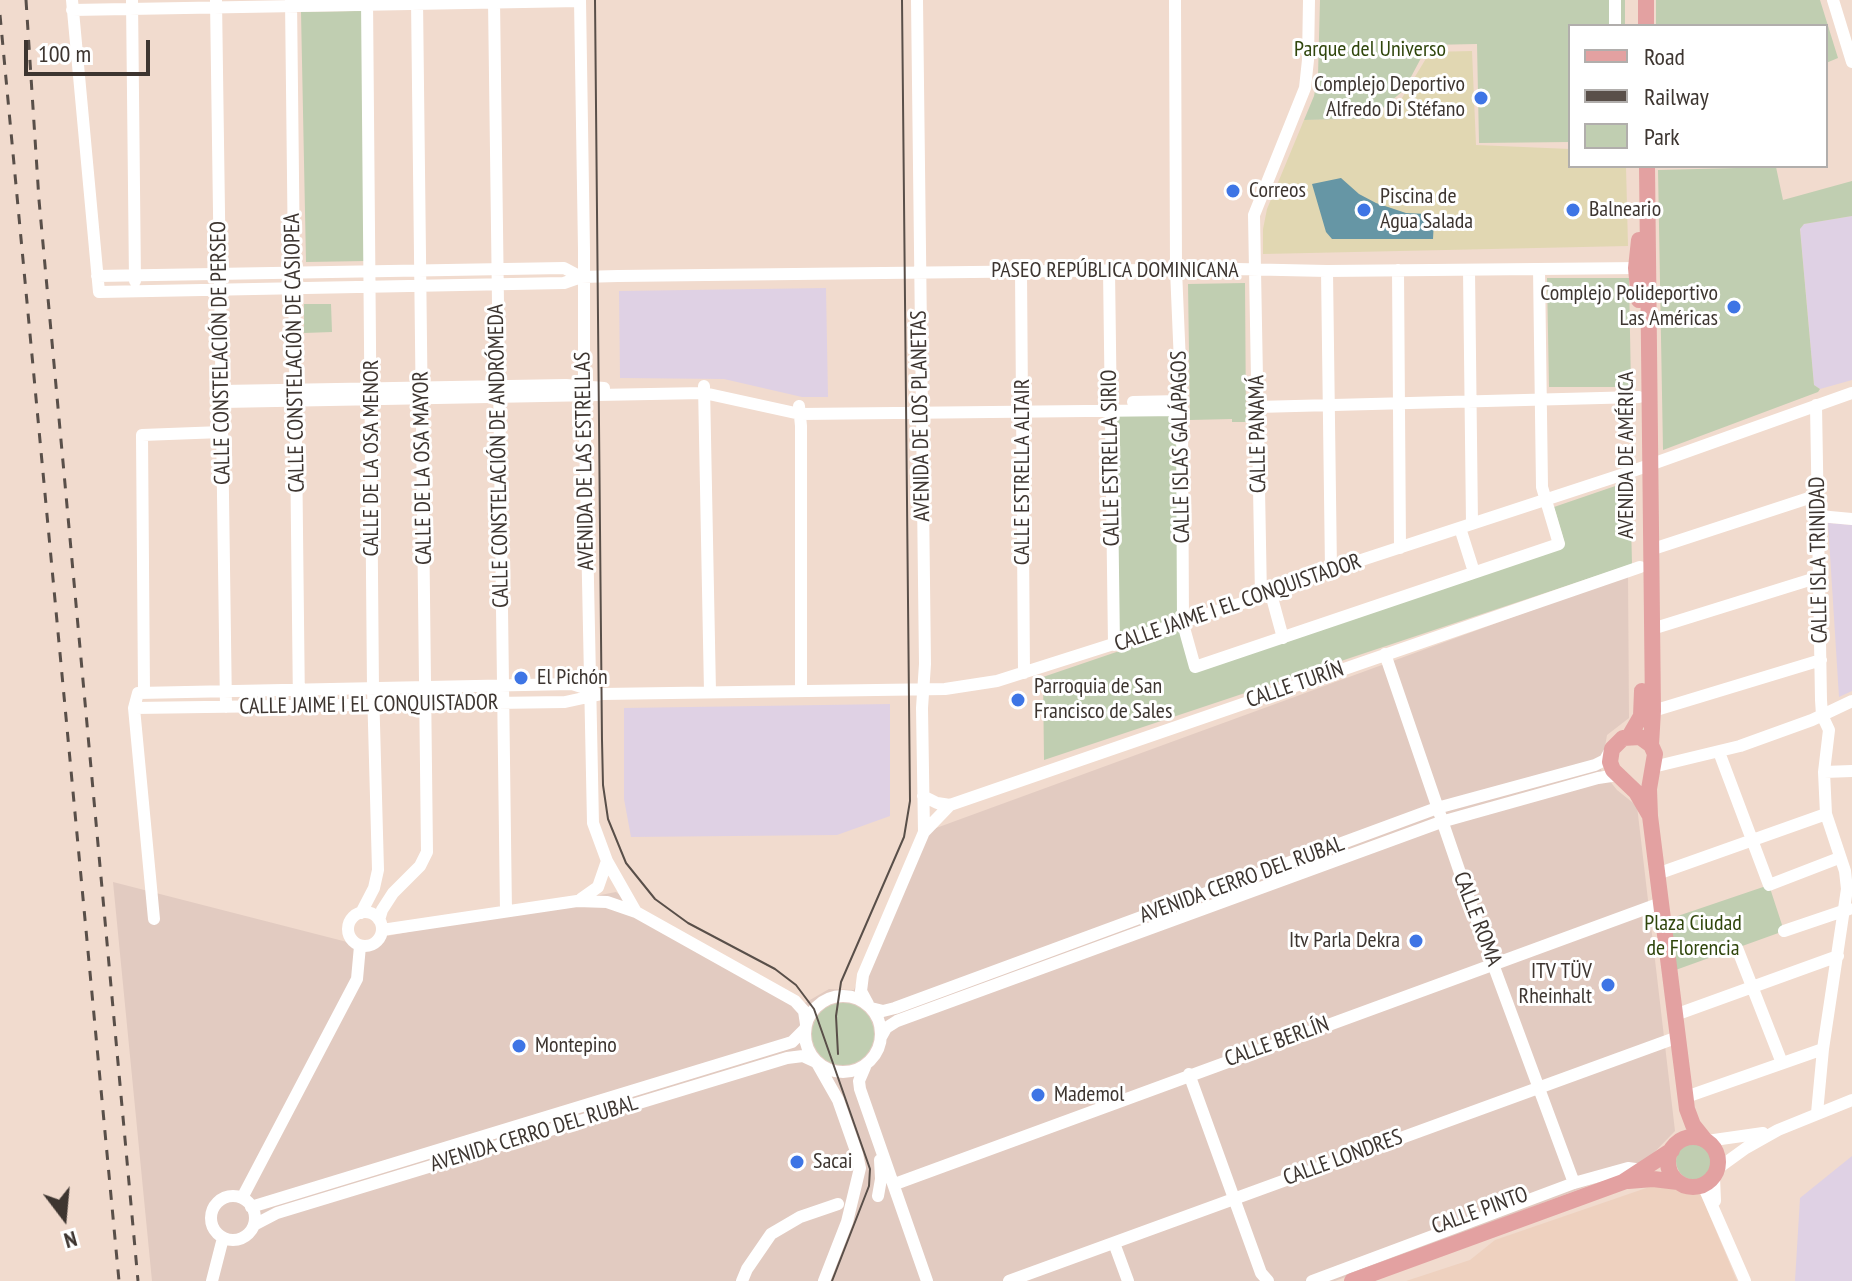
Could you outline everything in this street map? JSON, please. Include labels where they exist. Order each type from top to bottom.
[{"type":"main road","points":[[1636,0],[1636,24]]},
{"type":"main road","points":[[1646,0],[1646,24]]},
{"type":"main road","name":"AVENIDA DE AMÉRICA","points":[[1638,168],[1639,247],[1643,268],[1639,288],[1639,397],[1650,550],[1652,746]]},
{"type":"main road","name":"AVENIDA DE AMÉRICA","points":[[1630,735],[1641,716],[1642,704],[1640,567],[1647,168]]},
{"type":"main road","points":[[1650,816],[1636,792],[1610,762],[1616,742],[1630,735],[1640,737],[1652,746],[1655,754],[1650,816],[1687,1103],[1693,1125],[1717,1153],[1711,1177],[1686,1186],[1678,1182],[1669,1168],[1673,1148],[1684,1127],[1687,1103]]},
{"type":"main road","points":[[1620,777],[1635,780],[1652,770]]},
{"type":"main road","points":[[1673,1148],[1687,1138],[1706,1140]]},
{"type":"main road","name":"CALLE PINTO","points":[[1352,1281],[1623,1182],[1673,1148]]},
{"type":"main road","name":"CALLE PINTO","points":[[1623,1182],[1653,1179],[1678,1182]]},
{"type":"street","points":[[97,276],[72,5],[580,0]]},
{"type":"street","name":"AVENIDA DE LAS ESTRELLAS","points":[[580,0],[593,823],[607,861],[636,912]]},
{"type":"street","name":"AVENIDA DE LOS PLANETAS","points":[[917,0],[925,664],[922,689],[924,832]]},
{"type":"street","name":"CALLE ISLAS GALÁPAGOS","points":[[1175,0],[1176,270],[1182,405],[1183,624],[1195,667],[1283,638]]},
{"type":"street","name":"CALLE PANAMÁ","points":[[1283,638],[1266,596],[1257,407],[1254,215],[1305,88],[1309,0]]},
{"type":"street","points":[[1615,0],[1615,24]]},
{"type":"street","points":[[1833,0],[1847,29],[1852,62]]},
{"type":"street","name":"CALLE CONSTELACIÓN DE ANDRÓMEDA","points":[[494,1],[506,911]]},
{"type":"street","name":"CALLE DE LA OSA MENOR","points":[[361,913],[374,888],[378,870],[373,688],[367,2]]},
{"type":"street","name":"CALLE DE LA OSA MAYOR","points":[[380,925],[382,910],[393,893],[420,866],[427,852],[417,2]]},
{"type":"street","name":"CALLE CONSTELACIÓN DE CASIOPEA","points":[[291,3],[299,706]]},
{"type":"street","points":[[132,4],[135,291]]},
{"type":"street","name":"CALLE CONSTELACIÓN DE PERSEO","points":[[216,4],[226,707]]},
{"type":"street","name":"PASEO REPÚBLICA DOMINICANA","points":[[583,277],[564,268],[97,276],[99,292],[564,283],[583,277],[1109,270],[1643,268]]},
{"type":"street","points":[[1283,638],[1559,544],[1542,487],[1539,269]]},
{"type":"street","name":"CALLE ESTRELLA SIRIO","points":[[1109,270],[1114,645]]},
{"type":"street","points":[[1398,270],[1400,548]]},
{"type":"street","points":[[1469,270],[1466,526],[1474,572]]},
{"type":"street","name":"CALLE ESTRELLA ALTAIR","points":[[1021,271],[1024,673]]},
{"type":"street","points":[[1327,271],[1331,570]]},
{"type":"street","points":[[222,397],[704,390],[799,410],[1182,405]]},
{"type":"street","points":[[704,390],[710,692]]},
{"type":"street","name":"CALLE JAIME I EL CONQUISTADOR","points":[[134,708],[565,702],[593,694],[922,689],[997,681],[1183,624],[1331,570],[1644,467],[1852,393]]},
{"type":"street","points":[[1257,407],[1639,397]]},
{"type":"street","name":"CALLE ISLA TRINIDAD","points":[[1816,405],[1822,715],[1829,730],[1824,772],[1826,814],[1845,871],[1849,909],[1823,1049],[1817,1113]]},
{"type":"street","points":[[799,410],[801,690]]},
{"type":"street","points":[[154,919],[134,708],[141,693],[142,435],[222,432]]},
{"type":"street","points":[[1650,550],[1818,495]]},
{"type":"street","points":[[1819,516],[1852,519]]},
{"type":"street","name":"CALLE TURÍN","points":[[870,1006],[861,991],[861,980],[924,832],[950,805],[1640,567]]},
{"type":"street","points":[[1652,629],[1819,577]]},
{"type":"street","name":"CALLE ROMA","points":[[1385,654],[1439,815],[1574,1183]]},
{"type":"street","points":[[1653,711],[1821,660]]},
{"type":"street","name":"CALLE JAIME I EL CONQUISTADOR","points":[[141,693],[575,684],[593,694]]},
{"type":"street","points":[[1652,770],[1682,759],[1719,752],[1852,701]]},
{"type":"street","points":[[1652,746],[1661,756],[1682,759]]},
{"type":"street","name":"AVENIDA CERRO DEL RUBAL","points":[[870,1006],[883,1011],[895,1008],[1439,815],[1595,765],[1605,760],[1612,749]]},
{"type":"street","points":[[1719,752],[1769,885],[1839,858]]},
{"type":"street","points":[[1824,772],[1852,771]]},
{"type":"street","name":"AVENIDA CERRO DEL RUBAL","points":[[881,1037],[893,1022],[1439,815],[1598,778],[1620,777]]},
{"type":"street","points":[[923,796],[950,805]]},
{"type":"street","points":[[1657,874],[1826,814]]},
{"type":"street","points":[[577,901],[598,887],[607,861]]},
{"type":"street","points":[[380,925],[577,901],[607,902],[636,912],[795,1001],[804,1011],[807,1048],[838,1100],[857,1154],[859,1181],[824,1281]]},
{"type":"street","name":"CALLE BERLÍN","points":[[895,1184],[1661,903]]},
{"type":"street","points":[[1784,931],[1849,909]]},
{"type":"street","points":[[361,913],[370,913],[380,925],[374,943],[360,946],[350,939],[348,928],[351,919],[361,913]]},
{"type":"street","points":[[247,1202],[227,1197],[215,1206],[213,1227],[223,1238],[238,1240],[254,1225],[247,1202],[357,979],[360,946]]},
{"type":"street","points":[[1737,948],[1782,1063]]},
{"type":"street","points":[[1675,1015],[1838,956]]},
{"type":"street","points":[[805,1027],[814,1009],[827,999],[852,997],[870,1006],[880,1025],[881,1037],[873,1059],[865,1067],[859,1081],[860,1089],[927,1281]]},
{"type":"street","name":"AVENIDA CERRO DEL RUBAL","points":[[247,1202],[792,1042],[805,1027]]},
{"type":"street","name":"CALLE LONDRES","points":[[1009,1281],[1678,1037]]},
{"type":"street","points":[[1687,1103],[1823,1049]]},
{"type":"street","name":"AVENIDA CERRO DEL RUBAL","points":[[254,1225],[277,1213],[787,1058],[803,1056],[816,1062]]},
{"type":"street","points":[[816,1062],[837,1072],[865,1067]]},
{"type":"street","points":[[1189,1074],[1261,1273],[1268,1281]]},
{"type":"street","points":[[1745,1281],[1718,1216],[1711,1177],[1746,1148],[1778,1130],[1852,1100]]},
{"type":"street","points":[[1706,1140],[1742,1138],[1778,1130]]},
{"type":"street","points":[[878,1196],[881,1179],[879,1146]]},
{"type":"street","points":[[1312,1281],[1574,1183],[1628,1168],[1643,1170]]},
{"type":"street","points":[[742,1281],[771,1234],[800,1217],[854,1198]]},
{"type":"street","points":[[838,1204],[847,1209],[849,1215]]},
{"type":"street","points":[[212,1281],[223,1238]]},
{"type":"street","points":[[1114,1243],[1128,1281]]},
{"type":"shaded area","points":[[1852,216],[1852,380],[1820,389],[1814,385],[1800,228],[1804,224]]},
{"type":"shaded area","points":[[826,288],[828,397],[802,397],[724,379],[620,378],[619,291]]},
{"type":"shaded area","points":[[1828,523],[1852,525],[1852,691],[1839,697]]},
{"type":"shaded area","points":[[1628,575],[1629,718],[1607,735],[1601,770],[1617,790],[1637,806],[1675,1131],[1641,1166],[1335,1281],[152,1281],[113,882],[351,943],[616,892],[644,914],[803,1004],[829,989],[854,990],[917,835]]},
{"type":"shaded area","points":[[890,704],[890,816],[837,835],[631,837],[624,799],[624,708]]},
{"type":"shaded area","points":[[1852,1156],[1852,1281],[1795,1281],[1800,1198]]},
{"type":"shaded area","points":[[1652,1186],[1675,1186],[1701,1195],[1737,1281],[1406,1281],[1470,1260],[1495,1240]]},
{"type":"green space","name":"Parque del Universo","points":[[1320,0],[1625,0],[1625,24],[1568,24],[1568,142],[1479,143],[1477,44],[1428,45],[1404,90],[1370,119],[1304,120],[1314,96],[1318,75]]},
{"type":"green space","points":[[1656,0],[1820,0],[1827,24],[1656,24]]},
{"type":"green space","points":[[363,11],[366,261],[306,262],[301,12]]},
{"type":"green space","points":[[1828,26],[1838,58],[1828,62]]},
{"type":"green space","name":"Complejo Polideportivo Las Américas","points":[[1776,168],[1783,200],[1852,181],[1852,216],[1804,224],[1800,229],[1814,385],[1820,389],[1818,392],[1663,450],[1658,170]]},
{"type":"green space","points":[[1547,278],[1629,278],[1631,387],[1549,387]]},
{"type":"green space","points":[[1245,283],[1246,422],[1232,422],[1232,419],[1190,420],[1188,284]]},
{"type":"green space","points":[[304,304],[331,304],[332,332],[304,333]]},
{"type":"green space","points":[[1112,409],[1178,409],[1182,624],[1114,644]]},
{"type":"green space","points":[[1630,481],[1632,564],[1044,760],[1043,677],[1181,630],[1195,672],[1565,544],[1554,507]]},
{"type":"green space","name":"Plaza Ciudad de Florencia","points":[[1769,885],[1784,931],[1670,972],[1663,921]]},
{"type":"green space","points":[[843,1003],[855,1005],[865,1012],[872,1022],[872,1046],[865,1056],[855,1063],[843,1065],[831,1063],[821,1056],[814,1046],[812,1034],[814,1022],[821,1012],[831,1005]]},
{"type":"green space","points":[[1695,1142],[1708,1148],[1714,1161],[1708,1174],[1695,1180],[1682,1174],[1676,1161],[1682,1148]]},
{"type":"sand","points":[[1472,51],[1476,145],[1568,149],[1568,168],[1626,168],[1628,246],[1263,254],[1267,209],[1304,120],[1370,119],[1402,98],[1430,52]]},
{"type":"water","points":[[1341,178],[1359,194],[1376,203],[1406,213],[1427,214],[1434,220],[1433,239],[1332,239],[1326,232],[1312,184]]},
{"type":"tram line","points":[[595,0],[602,740],[603,785],[608,819],[626,863],[655,899],[688,923],[775,969],[796,985],[814,1009],[870,1169],[869,1186],[832,1281]]},
{"type":"tram line","points":[[838,1054],[836,1016],[841,982],[904,837],[910,801],[902,0]]},
{"type":"railway","points":[[26,0],[39,200],[138,1281]]},
{"type":"railway","points":[[0,15],[119,1281]]},
{"type":"place","name":"Complejo Deportivo Alfredo Di Stéfano","points":[[1481,98]]},
{"type":"place","name":"Correos","points":[[1233,191]]},
{"type":"place","name":"Piscina de Agua Salada","points":[[1364,210]]},
{"type":"place","name":"Balneario","points":[[1573,210]]},
{"type":"place","name":"Complejo Polideportivo Las Américas","points":[[1734,307]]},
{"type":"place","name":"El Pichón","points":[[521,678]]},
{"type":"place","name":"Parroquia de San Francisco de Sales","points":[[1018,700]]},
{"type":"place","name":"Itv Parla Dekra","points":[[1416,941]]},
{"type":"place","name":"ITV TÜV Rheinhalt","points":[[1608,985]]},
{"type":"place","name":"Montepino","points":[[519,1046]]},
{"type":"place","name":"Mademol","points":[[1038,1095]]},
{"type":"place","name":"Sacai","points":[[797,1162]]}]
